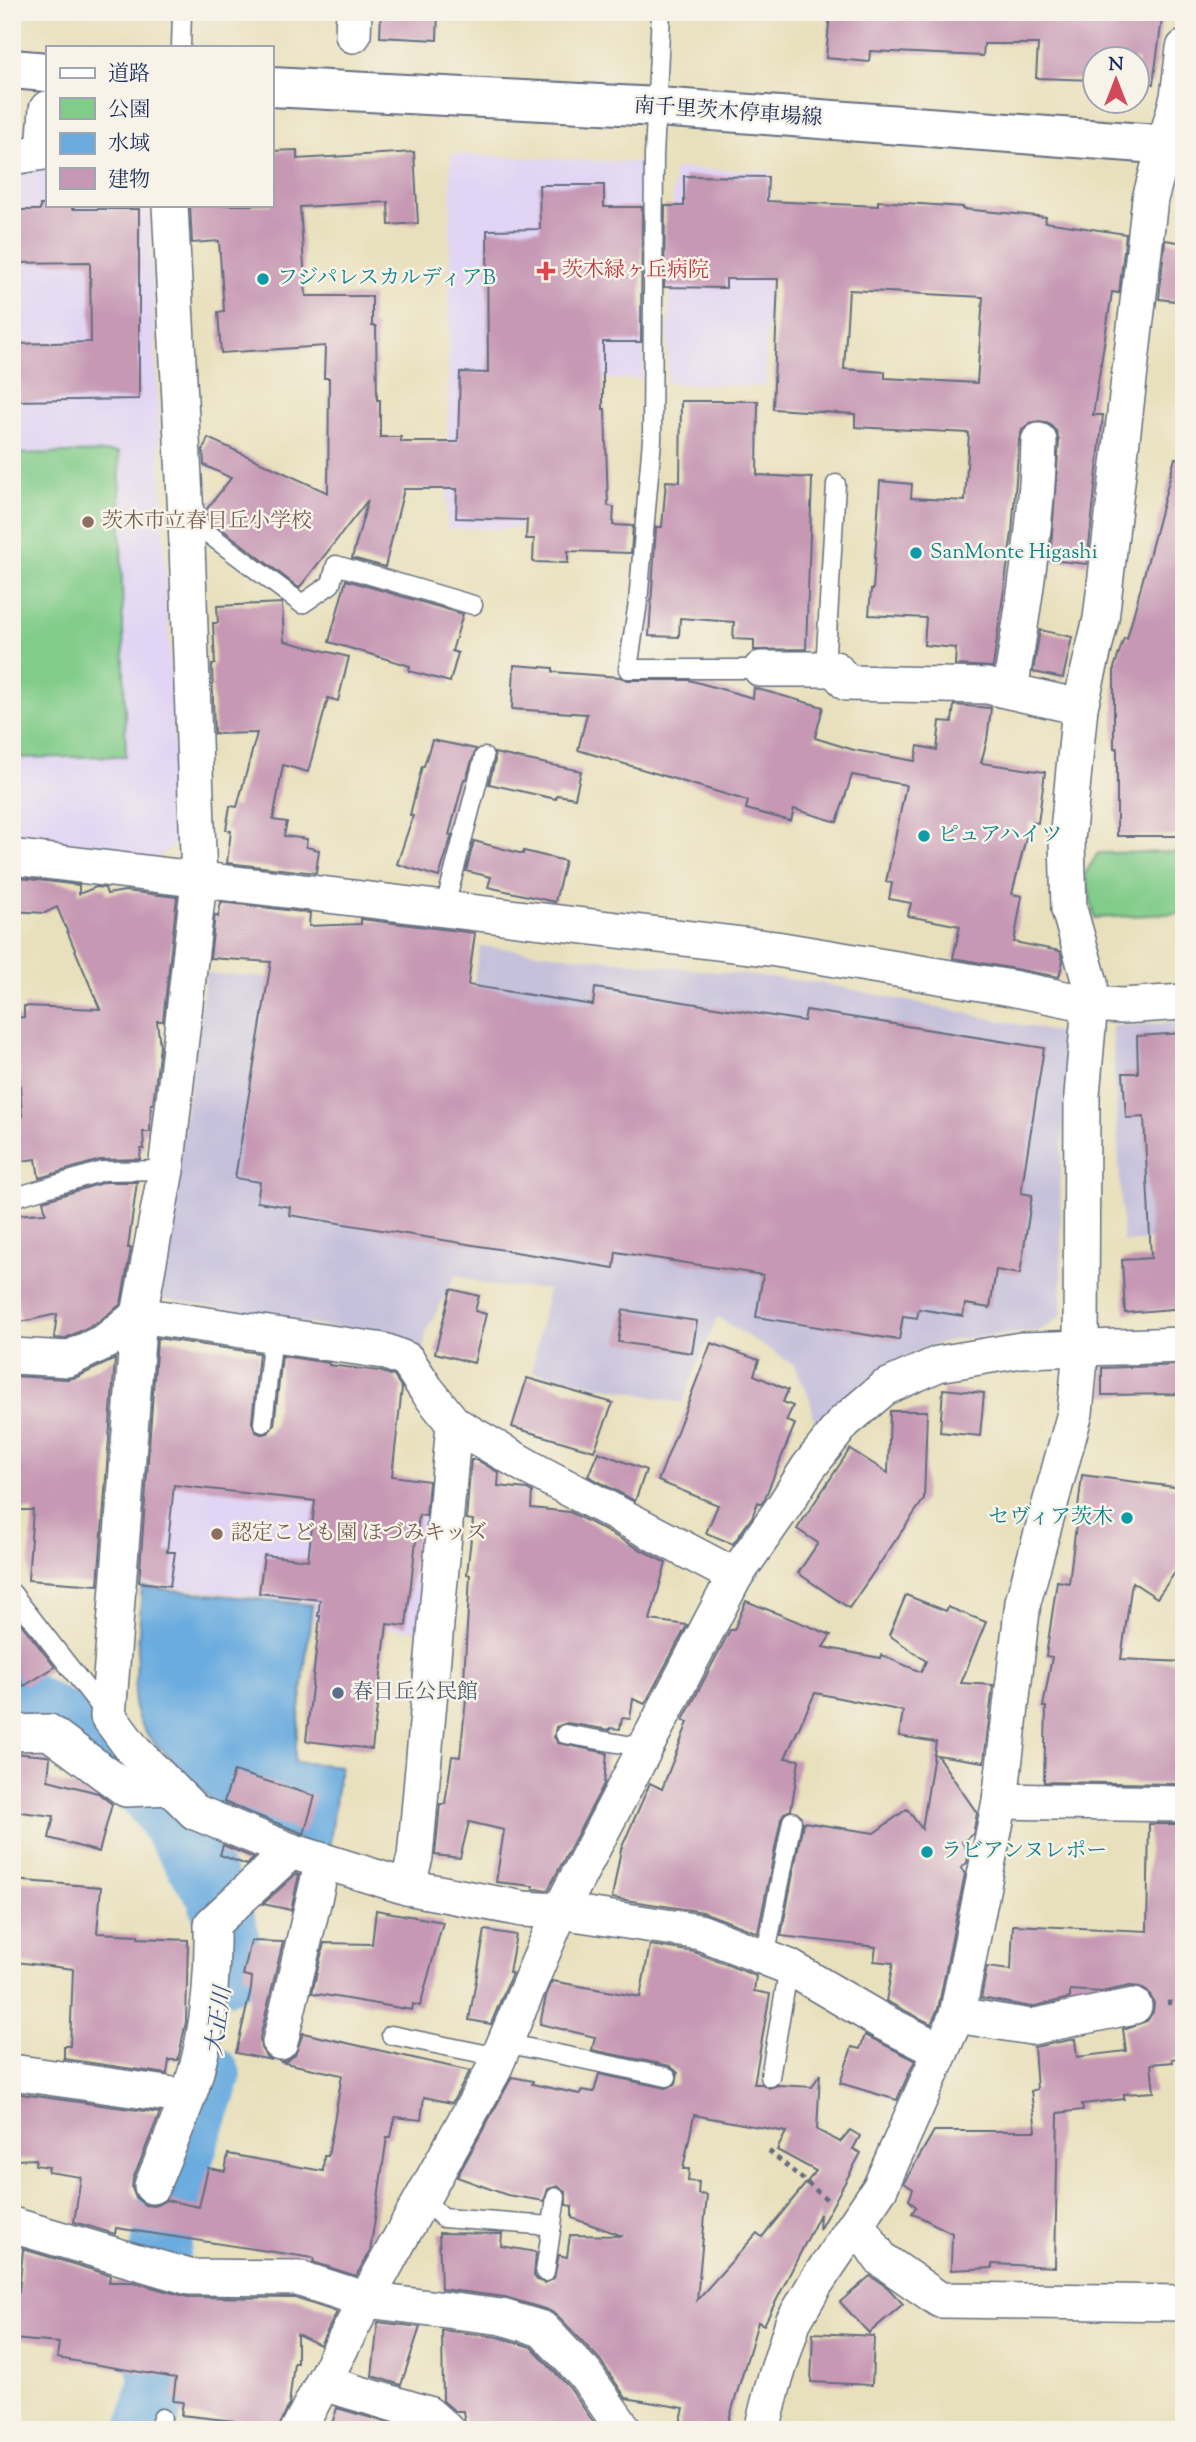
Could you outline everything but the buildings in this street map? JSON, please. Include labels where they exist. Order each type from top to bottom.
[{"type":"main road","points":[[12,69],[46,72]]},
{"type":"main road","name":"南千里茨木停車場線","points":[[273,87],[657,107],[1173,146]]},
{"type":"street","points":[[762,2430],[793,2322],[815,2284],[880,2188],[957,2015],[1000,1801],[1023,1602],[1075,1413],[1081,1349],[1082,1096],[1090,982],[1069,909],[1067,841],[1080,707],[1101,619],[1150,199],[1173,146],[1184,48]]},
{"type":"street","points":[[12,157],[44,152],[46,123]]},
{"type":"street","points":[[151,1788],[134,1751],[108,1717],[139,1315],[166,1170],[199,881],[186,517],[170,206]]},
{"type":"street","points":[[1010,691],[1028,575],[1040,441]]},
{"type":"street","points":[[761,669],[835,669],[847,683],[988,686],[1080,707]]},
{"type":"street","points":[[12,857],[776,949],[1011,988],[1090,1004],[1122,1006],[1184,1002]]},
{"type":"street","points":[[12,1356],[68,1359],[106,1341],[139,1315],[384,1351],[407,1360],[454,1424],[530,1468],[734,1576]]},
{"type":"street","points":[[298,2430],[502,2050],[560,1911],[734,1576],[808,1468],[844,1422],[884,1388],[938,1364],[1021,1349],[1184,1345]]},
{"type":"street","points":[[407,1887],[416,1844],[454,1424]]},
{"type":"street","points":[[12,1733],[49,1732],[195,1812],[307,1856],[407,1887],[523,1909],[560,1911],[700,1932],[777,1962],[941,2052]]},
{"type":"street","points":[[1000,1801],[1184,1804]]},
{"type":"street","points":[[152,2186],[188,2096],[207,2024],[213,1974],[212,1924],[238,1900],[307,1856]]},
{"type":"street","points":[[280,2042],[307,1856]]},
{"type":"street","points":[[957,2015],[1031,2027],[1134,2006]]},
{"type":"street","points":[[12,2072],[188,2096]]},
{"type":"street","points":[[857,2224],[881,2259],[940,2300],[1184,2303]]},
{"type":"street","points":[[12,2225],[189,2277],[298,2278],[366,2300],[502,2318],[542,2329],[585,2374],[624,2430]]},
{"type":"street","points":[[323,2383],[428,2414],[446,2430]]},
{"type":"lane","points":[[181,46],[182,12]]},
{"type":"lane","points":[[661,12],[654,156],[652,440],[638,602],[628,669],[761,669]]},
{"type":"lane","points":[[825,669],[836,484]]},
{"type":"lane","points":[[186,517],[302,604],[331,583],[336,565],[473,605]]},
{"type":"lane","points":[[444,910],[484,757]]},
{"type":"lane","points":[[12,1198],[103,1171],[166,1170]]},
{"type":"lane","points":[[263,1423],[273,1335]]},
{"type":"lane","points":[[12,1593],[108,1717]]},
{"type":"lane","points":[[565,1734],[645,1748]]},
{"type":"lane","points":[[770,2077],[777,1962],[792,1821]]},
{"type":"lane","points":[[391,2035],[667,2077]]},
{"type":"lane","points":[[545,2272],[556,2197]]},
{"type":"lane","points":[[422,2198],[443,2218],[552,2226]]},
{"type":"path","points":[[769,2151],[857,2224]]},
{"type":"shaded area","name":"茨木緑ヶ丘病院","points":[[451,154],[640,163],[643,379],[525,379],[520,528],[447,529]]},
{"type":"shaded area","name":"茨木市立春日丘小学校","points":[[46,164],[46,206],[149,206],[178,843],[154,860],[12,840],[12,170]]},
{"type":"shaded area","points":[[674,169],[771,171],[765,386],[667,383]]},
{"type":"shaded area","points":[[480,946],[821,983],[1069,1035],[1060,1176],[1062,1315],[1040,1331],[955,1339],[917,1351],[866,1381],[816,1428],[810,1399],[794,1365],[717,1317],[682,1403],[532,1371],[548,1289],[491,1286],[456,1274],[426,1332],[424,1353],[410,1341],[158,1298],[206,973],[472,992]]},
{"type":"shaded area","points":[[1184,1022],[1184,1238],[1123,1242],[1112,1026]]},
{"type":"shaded area","points":[[143,1471],[432,1502],[418,1631],[313,1620],[315,1603],[131,1583]]},
{"type":"green space","points":[[119,452],[126,756],[12,758],[12,454]]},
{"type":"green space","points":[[1184,852],[1184,913],[1095,918],[1085,874],[1098,853]]},
{"type":"water","points":[[142,1587],[312,1605],[294,1762],[340,1766],[329,1850],[212,1810],[209,1797],[149,1737],[138,1719],[134,1705]]},
{"type":"waterway","name":"大正川","points":[[12,1694],[97,1740],[160,1807],[216,1894],[229,1934],[227,1974]]},
{"type":"waterway","name":"大正川","points":[[146,2430],[159,2382],[148,2317],[171,2193],[211,2076]]},
{"type":"place","name":"茨木緑ヶ丘病院","points":[[546,271]]},
{"type":"place","name":"フジパレスカルディアB","points":[[263,279]]},
{"type":"place","name":"茨木市立春日丘小学校","points":[[88,522]]},
{"type":"place","name":"SanMonte Higashi","points":[[916,553]]},
{"type":"place","name":"ピュアハイツ","points":[[924,836]]},
{"type":"place","name":"セヴィア茨木","points":[[1127,1518]]},
{"type":"place","name":"認定こども園 ほづみキッズ","points":[[217,1534]]},
{"type":"place","name":"春日丘公民館","points":[[338,1693]]},
{"type":"place","name":"ラビアンヌレポー","points":[[927,1852]]}]
